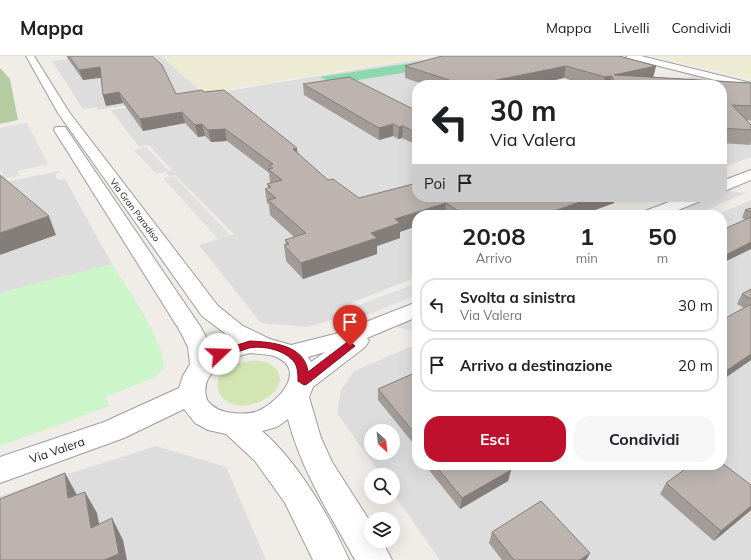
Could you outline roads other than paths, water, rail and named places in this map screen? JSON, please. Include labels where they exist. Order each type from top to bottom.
[{"type":"street","name":"Via Gran Paradiso","points":[[19,56],[24,61],[43,103],[76,156],[192,331],[200,348],[202,367]]},
{"type":"street","name":"Via Gran Paradiso","points":[[30,56],[64,113],[210,311],[235,331],[261,345]]},
{"type":"street","points":[[631,60],[643,63],[646,62],[645,60],[727,80]]},
{"type":"street","points":[[621,61],[631,60],[666,65]]},
{"type":"street","points":[[727,80],[751,86]]},
{"type":"street","points":[[727,185],[751,175]]},
{"type":"street","points":[[664,210],[684,202]]},
{"type":"street","points":[[291,353],[336,342],[412,310]]},
{"type":"street","points":[[374,560],[320,469],[307,438],[300,390],[303,370],[299,360],[291,353],[280,348],[250,345],[219,354],[202,367],[193,382],[196,403],[211,419],[233,424],[248,424],[276,415],[300,390],[350,346],[388,320]]},
{"type":"street","name":"Via Valera","points":[[0,470],[114,430],[183,414],[196,403]]},
{"type":"street","points":[[233,424],[255,441],[270,457],[290,483],[331,560]]}]
